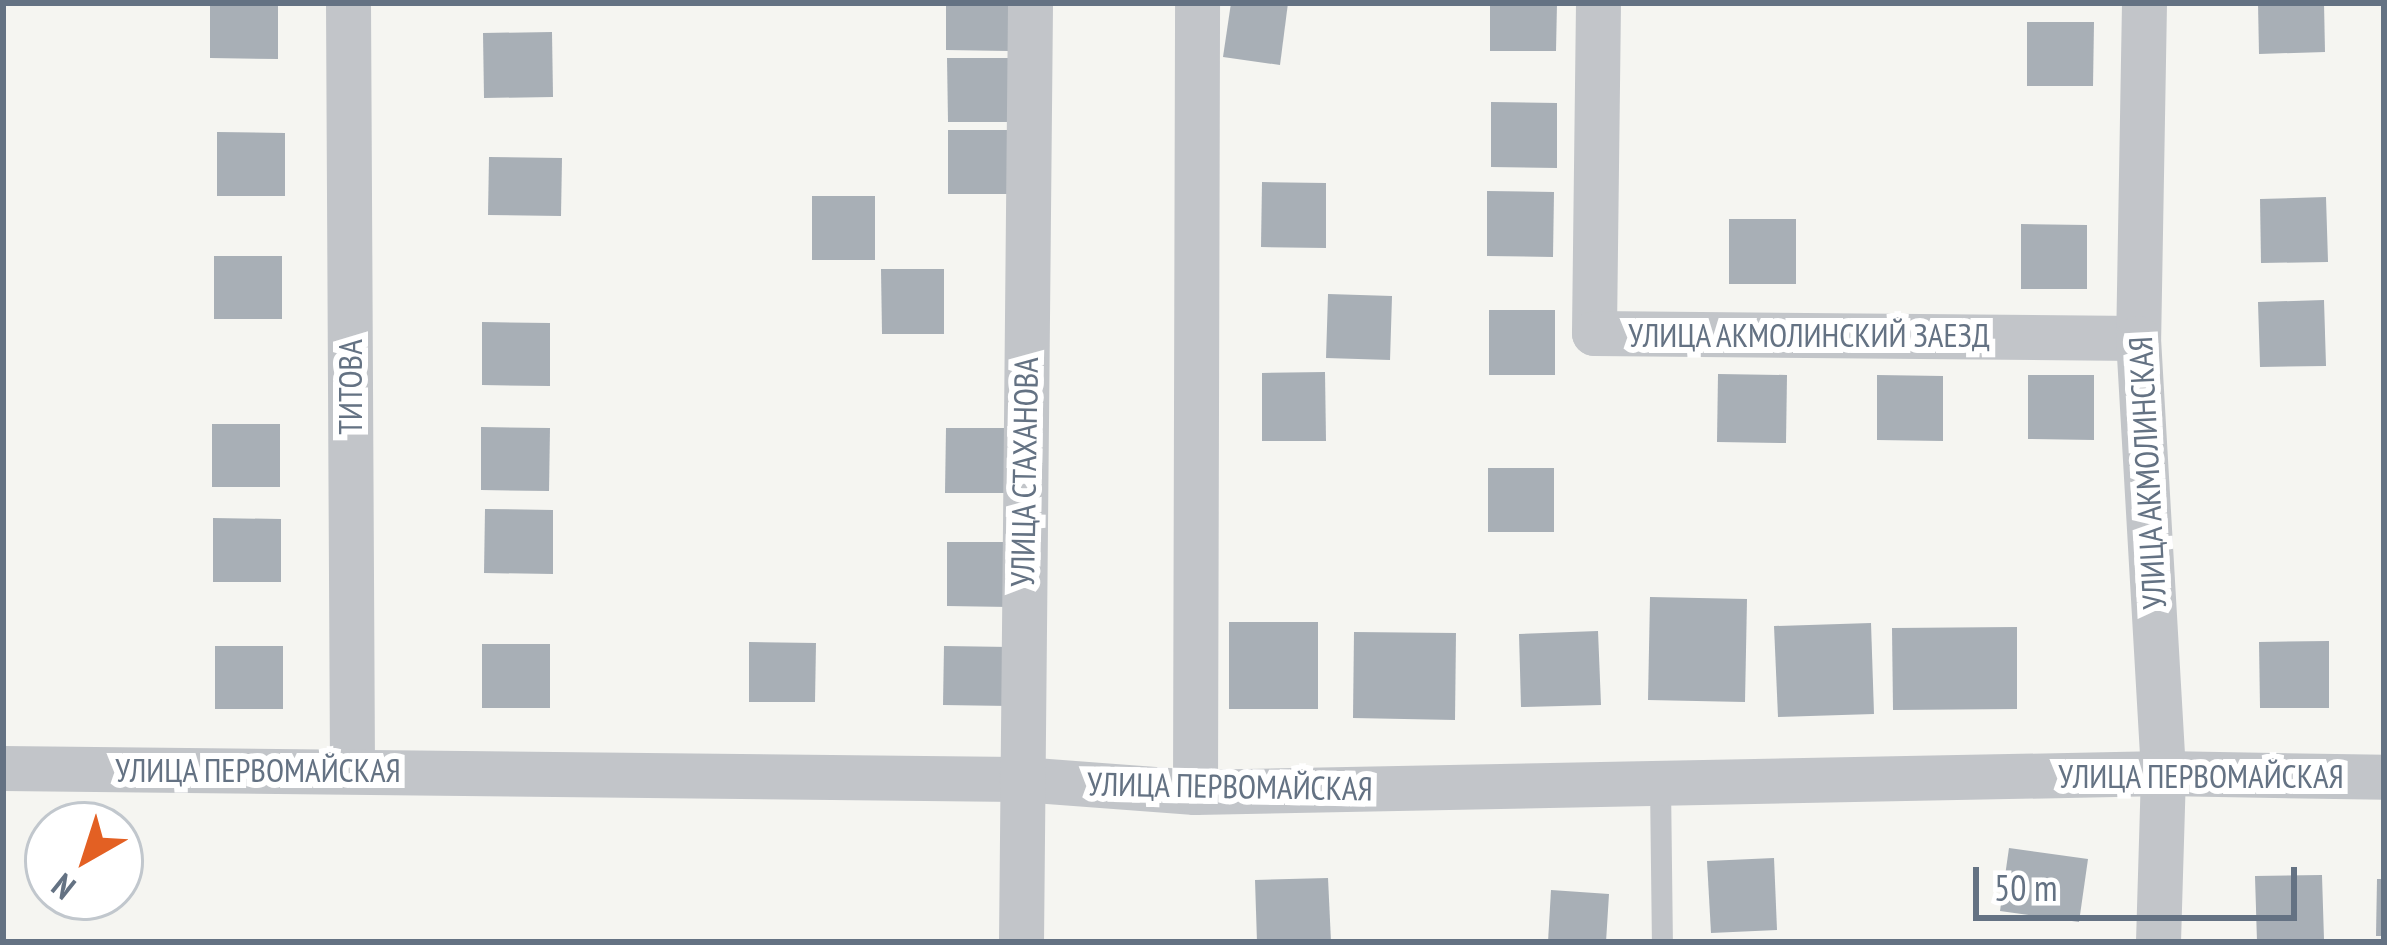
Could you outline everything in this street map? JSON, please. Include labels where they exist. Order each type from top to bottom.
[{"type":"street","name":"ТИТОВА","points":[[348,3],[352,771]]},
{"type":"street","name":"УЛИЦА СТАХАНОВА","points":[[1021,942],[1030,3]]},
{"type":"street","points":[[1195,792],[1197,3]]},
{"type":"street","name":"УЛИЦА АКМОЛИНСКИЙ ЗАЕЗД","points":[[1598,3],[1594,333],[2138,338]]},
{"type":"street","name":"УЛИЦА АКМОЛИНСКАЯ","points":[[2144,3],[2138,338],[2163,773],[2158,942]]},
{"type":"street","name":"УЛИЦА ПЕРВОМАЙСКАЯ","points":[[3,768],[1021,779],[1195,792],[2163,773],[2384,777]]},
{"type":"lane","points":[[1660,784],[1663,942]]},
{"type":"building","points":[[210,3],[278,3],[278,59],[210,58]]},
{"type":"building","points":[[946,3],[1009,3],[1009,51],[946,50]]},
{"type":"building","points":[[1231,3],[1288,3],[1280,65],[1223,57]]},
{"type":"building","points":[[1490,3],[1557,3],[1556,51],[1490,51]]},
{"type":"building","points":[[2258,3],[2324,3],[2325,52],[2259,54]]},
{"type":"building","points":[[2027,22],[2094,22],[2093,86],[2027,86]]},
{"type":"building","points":[[552,32],[553,97],[484,98],[483,33]]},
{"type":"building","points":[[947,58],[1010,58],[1010,122],[948,122]]},
{"type":"building","points":[[1491,102],[1557,103],[1557,168],[1491,167]]},
{"type":"building","points":[[948,130],[1010,130],[1010,194],[948,194]]},
{"type":"building","points":[[217,132],[285,133],[285,196],[217,196]]},
{"type":"building","points":[[489,157],[562,158],[561,216],[488,215]]},
{"type":"building","points":[[1262,182],[1326,183],[1326,248],[1261,247]]},
{"type":"building","points":[[1487,191],[1554,192],[1553,257],[1487,256]]},
{"type":"building","points":[[812,196],[875,196],[875,260],[812,260]]},
{"type":"building","points":[[2326,197],[2328,262],[2261,263],[2260,199]]},
{"type":"building","points":[[1729,219],[1796,219],[1796,284],[1729,284]]},
{"type":"building","points":[[2021,224],[2087,225],[2087,289],[2021,289]]},
{"type":"building","points":[[214,256],[282,256],[282,319],[214,319]]},
{"type":"building","points":[[881,269],[944,269],[944,334],[882,334]]},
{"type":"building","points":[[1328,294],[1392,296],[1390,360],[1326,358]]},
{"type":"building","points":[[2324,300],[2326,366],[2260,367],[2258,302]]},
{"type":"building","points":[[1489,310],[1555,310],[1555,375],[1489,375]]},
{"type":"building","points":[[482,322],[550,323],[550,386],[482,385]]},
{"type":"building","points":[[1325,372],[1326,441],[1262,441],[1262,373]]},
{"type":"building","points":[[1718,374],[1787,375],[1786,443],[1717,442]]},
{"type":"building","points":[[1877,375],[1943,376],[1943,441],[1877,440]]},
{"type":"building","points":[[2028,375],[2094,375],[2094,440],[2028,439]]},
{"type":"building","points":[[212,424],[280,424],[280,487],[212,487]]},
{"type":"building","points":[[481,427],[550,428],[549,491],[481,490]]},
{"type":"building","points":[[946,428],[1008,428],[1008,493],[945,493]]},
{"type":"building","points":[[1488,468],[1554,468],[1554,532],[1488,532]]},
{"type":"building","points":[[485,509],[553,510],[553,574],[484,573]]},
{"type":"building","points":[[213,518],[281,519],[281,582],[213,582]]},
{"type":"building","points":[[947,542],[1009,542],[1009,607],[947,606]]},
{"type":"building","points":[[1650,597],[1747,599],[1745,702],[1648,700]]},
{"type":"building","points":[[1229,622],[1318,622],[1318,709],[1229,709]]},
{"type":"building","points":[[1871,623],[1874,714],[1778,717],[1774,626]]},
{"type":"building","points":[[2017,627],[2017,709],[1893,710],[1892,628]]},
{"type":"building","points":[[1598,631],[1601,705],[1521,707],[1519,634]]},
{"type":"building","points":[[1354,632],[1456,633],[1455,720],[1353,718]]},
{"type":"building","points":[[2329,641],[2329,708],[2260,708],[2259,642]]},
{"type":"building","points":[[749,642],[816,643],[815,702],[749,702]]},
{"type":"building","points":[[482,644],[550,644],[550,708],[482,708]]},
{"type":"building","points":[[215,646],[283,646],[283,709],[215,709]]},
{"type":"building","points":[[944,646],[1010,647],[1010,706],[943,705]]},
{"type":"building","points":[[2009,848],[2088,859],[2079,922],[2000,911]]},
{"type":"building","points":[[1774,858],[1777,930],[1711,933],[1707,861]]},
{"type":"building","points":[[2322,875],[2324,940],[2257,942],[2255,876]]},
{"type":"building","points":[[1328,878],[1331,942],[1257,942],[1255,880]]},
{"type":"building","points":[[2377,879],[2384,879],[2384,936],[2376,936]]},
{"type":"building","points":[[1551,890],[1609,894],[1606,942],[1548,942]]}]
